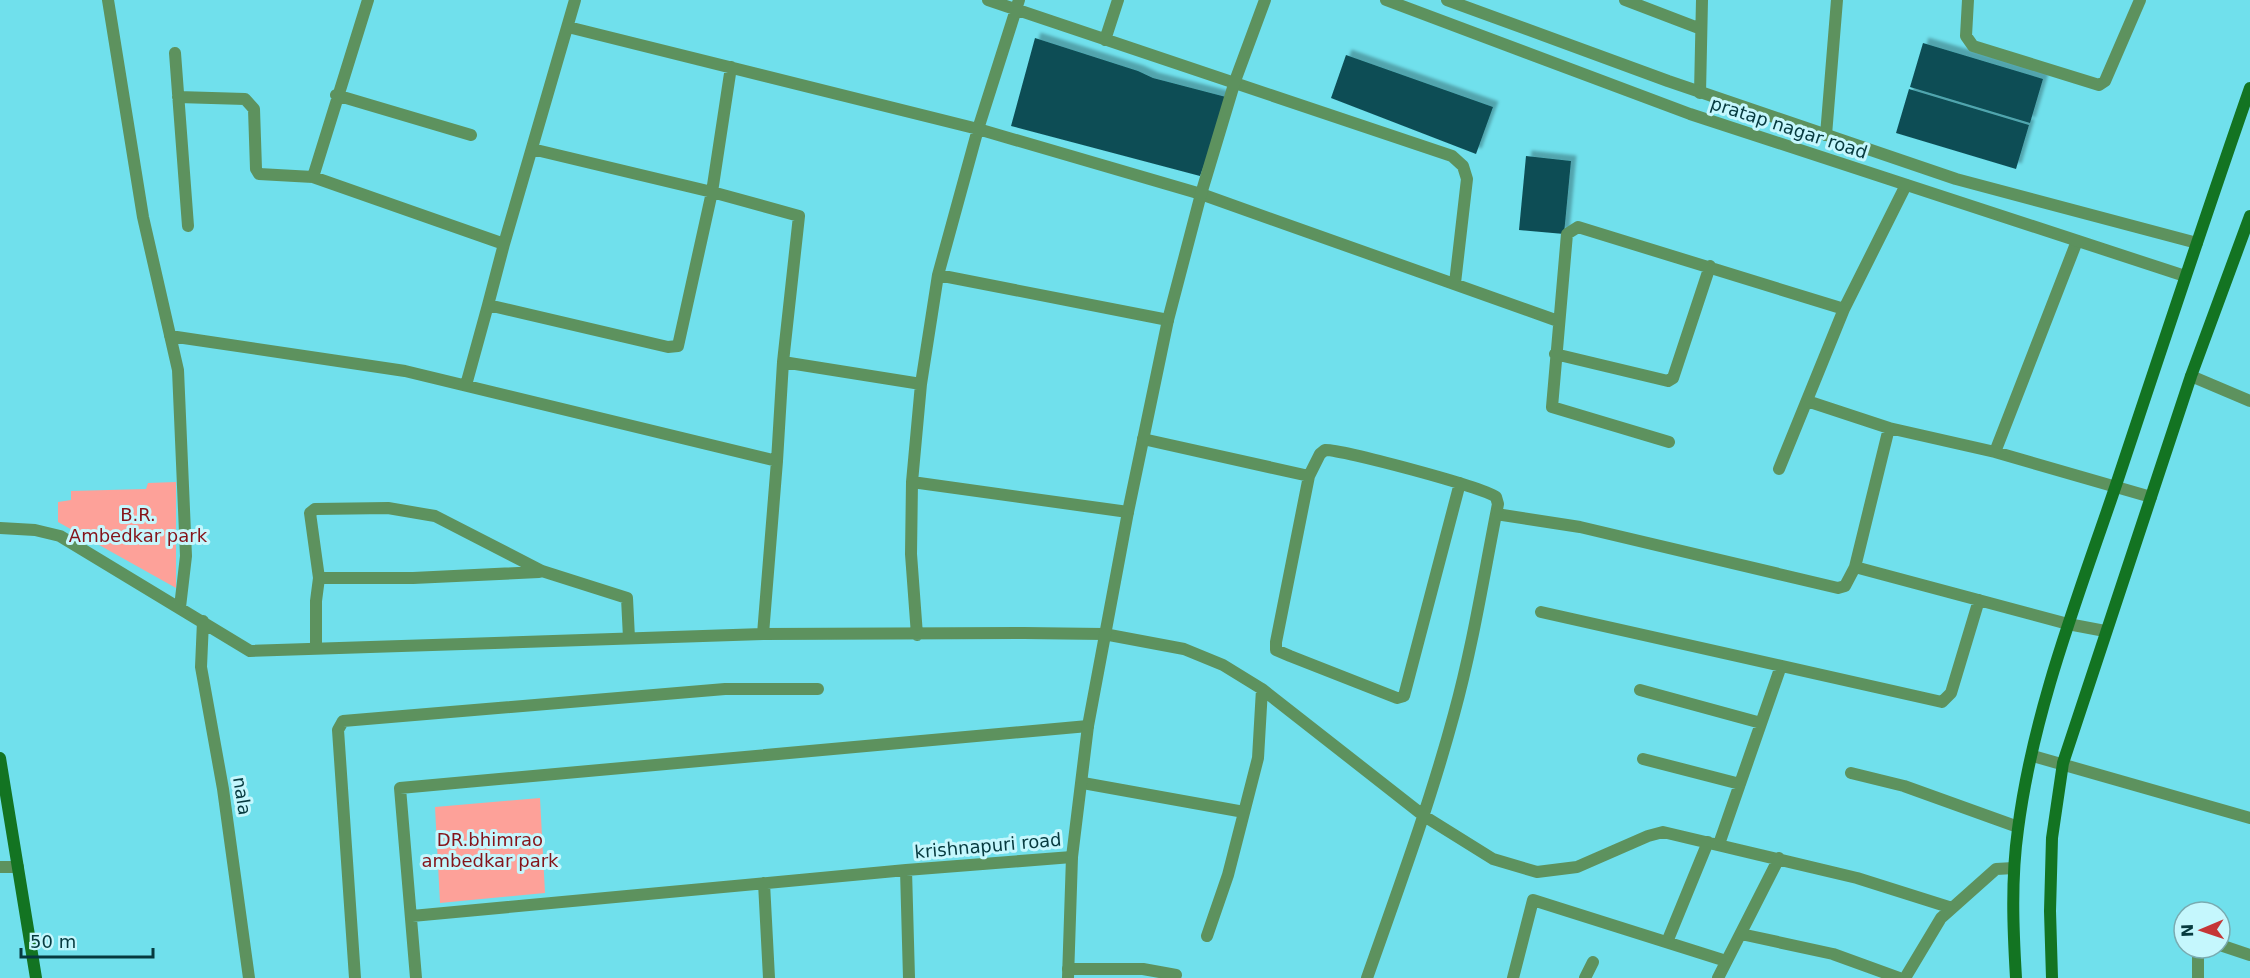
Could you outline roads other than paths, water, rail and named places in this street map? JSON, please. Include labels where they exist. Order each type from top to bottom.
[{"type":"main road","points":[[2016,978],[2013,926],[2014,868],[2018,827],[2033,756],[2068,624],[2250,88]]},
{"type":"main road","points":[[2052,978],[2050,911],[2052,838],[2063,763],[2191,376],[2250,216]]},
{"type":"main road","points":[[0,758],[36,978]]},
{"type":"street","name":"nala","points":[[108,0],[143,217],[178,370],[186,556],[201,667],[223,789],[249,978]]},
{"type":"street","points":[[313,177],[336,95],[368,0]]},
{"type":"street","points":[[466,386],[504,244],[575,0]]},
{"type":"street","points":[[988,0],[1017,5],[1105,40],[1235,81],[1452,156],[1463,166],[1467,179],[1455,283]]},
{"type":"street","points":[[1105,40],[1118,0]]},
{"type":"street","points":[[1176,975],[1143,969],[1068,973],[1072,857],[1083,783],[1088,726],[1104,634],[1168,320],[1201,194],[1235,81],[1265,0]]},
{"type":"street","name":"pratap nagar road","points":[[1386,0],[1690,114],[2185,276]]},
{"type":"street","points":[[1447,0],[1700,93],[1956,179],[2197,243]]},
{"type":"street","points":[[1625,0],[1701,28]]},
{"type":"street","points":[[1700,93],[1702,0]]},
{"type":"street","points":[[1826,135],[1837,0]]},
{"type":"street","points":[[1968,0],[1966,36],[1973,46],[2099,85],[2105,81],[2140,0]]},
{"type":"street","points":[[917,635],[910,554],[912,482],[921,384],[938,275],[978,129],[1017,5]]},
{"type":"street","points":[[568,27],[978,129],[1201,194],[1558,321]]},
{"type":"street","points":[[175,53],[188,226]]},
{"type":"street","points":[[488,305],[668,347],[678,346],[711,192],[730,67]]},
{"type":"street","points":[[336,95],[471,135]]},
{"type":"street","points":[[178,97],[245,99],[254,109],[258,172],[262,175],[313,177],[504,244]]},
{"type":"street","points":[[532,148],[795,213],[799,216],[783,362],[763,634]]},
{"type":"street","points":[[1779,469],[1844,309],[1906,185]]},
{"type":"street","points":[[1669,442],[1554,409],[1551,402],[1565,239],[1574,228],[1710,266],[1844,309]]},
{"type":"street","points":[[1995,452],[2077,241]]},
{"type":"street","points":[[1555,354],[1668,381],[1673,378],[1710,266]]},
{"type":"street","points":[[938,275],[1168,320]]},
{"type":"street","points":[[170,336],[405,370],[777,461]]},
{"type":"street","points":[[783,362],[921,384]]},
{"type":"street","points":[[2191,376],[2250,401]]},
{"type":"street","points":[[1807,400],[1889,428],[1995,452],[2151,497]]},
{"type":"street","points":[[1496,514],[1580,527],[1838,588],[1845,586],[1855,567],[1889,428]]},
{"type":"street","points":[[1143,439],[1309,476]]},
{"type":"street","points":[[1367,978],[1424,816],[1457,701],[1498,504],[1493,494],[1460,483],[1329,450],[1320,454],[1309,476],[1276,650],[1397,698],[1404,696],[1460,483]]},
{"type":"street","points":[[912,482],[1128,512]]},
{"type":"street","points":[[316,649],[319,578],[310,518],[311,511],[315,509],[388,508],[435,516],[542,571],[627,598],[629,638]]},
{"type":"street","points":[[0,528],[35,530],[60,536],[193,615],[246,650],[763,634],[1104,634],[1184,649],[1223,665],[1262,689],[1424,816],[1493,859],[1537,872],[1591,863],[1656,833],[1779,858],[1952,908]]},
{"type":"street","points":[[1855,567],[2068,624],[2105,631]]},
{"type":"street","points":[[319,578],[413,578],[542,571]]},
{"type":"street","points":[[1541,612],[1942,702],[1951,693],[1980,600]]},
{"type":"street","points":[[1667,942],[1740,784],[1781,666]]},
{"type":"street","points":[[355,978],[338,730],[343,721],[725,689],[818,688]]},
{"type":"street","points":[[1207,936],[1228,875],[1259,752],[1262,689]]},
{"type":"street","points":[[1640,690],[1761,723]]},
{"type":"street","points":[[416,978],[400,788],[1088,726]]},
{"type":"street","points":[[2033,756],[2250,818]]},
{"type":"street","points":[[1643,759],[1740,784]]},
{"type":"street","points":[[1851,773],[1904,786],[2018,827]]},
{"type":"street","points":[[1083,783],[1244,812]]},
{"type":"street","name":"krishnapuri road","points":[[909,978],[906,870],[1072,857]]},
{"type":"street","points":[[1718,978],[1779,858]]},
{"type":"street","points":[[0,867],[18,867]]},
{"type":"street","points":[[1905,978],[1941,918],[1996,869],[2014,868]]},
{"type":"street","points":[[412,916],[906,870]]},
{"type":"street","points":[[764,883],[769,978]]},
{"type":"street","points":[[1513,978],[1533,900],[1726,961]]},
{"type":"street","points":[[1741,934],[1833,954],[1899,978]]},
{"type":"street","points":[[2232,949],[2250,955]]},
{"type":"street","points":[[2198,960],[2199,978]]},
{"type":"street","points":[[1585,978],[1593,962]]},
{"type":"park label","name":"B.R. Ambedkar park","points":[[138,525]]},
{"type":"park label","name":"DR.bhimrao ambedkar park","points":[[490,850]]}]
